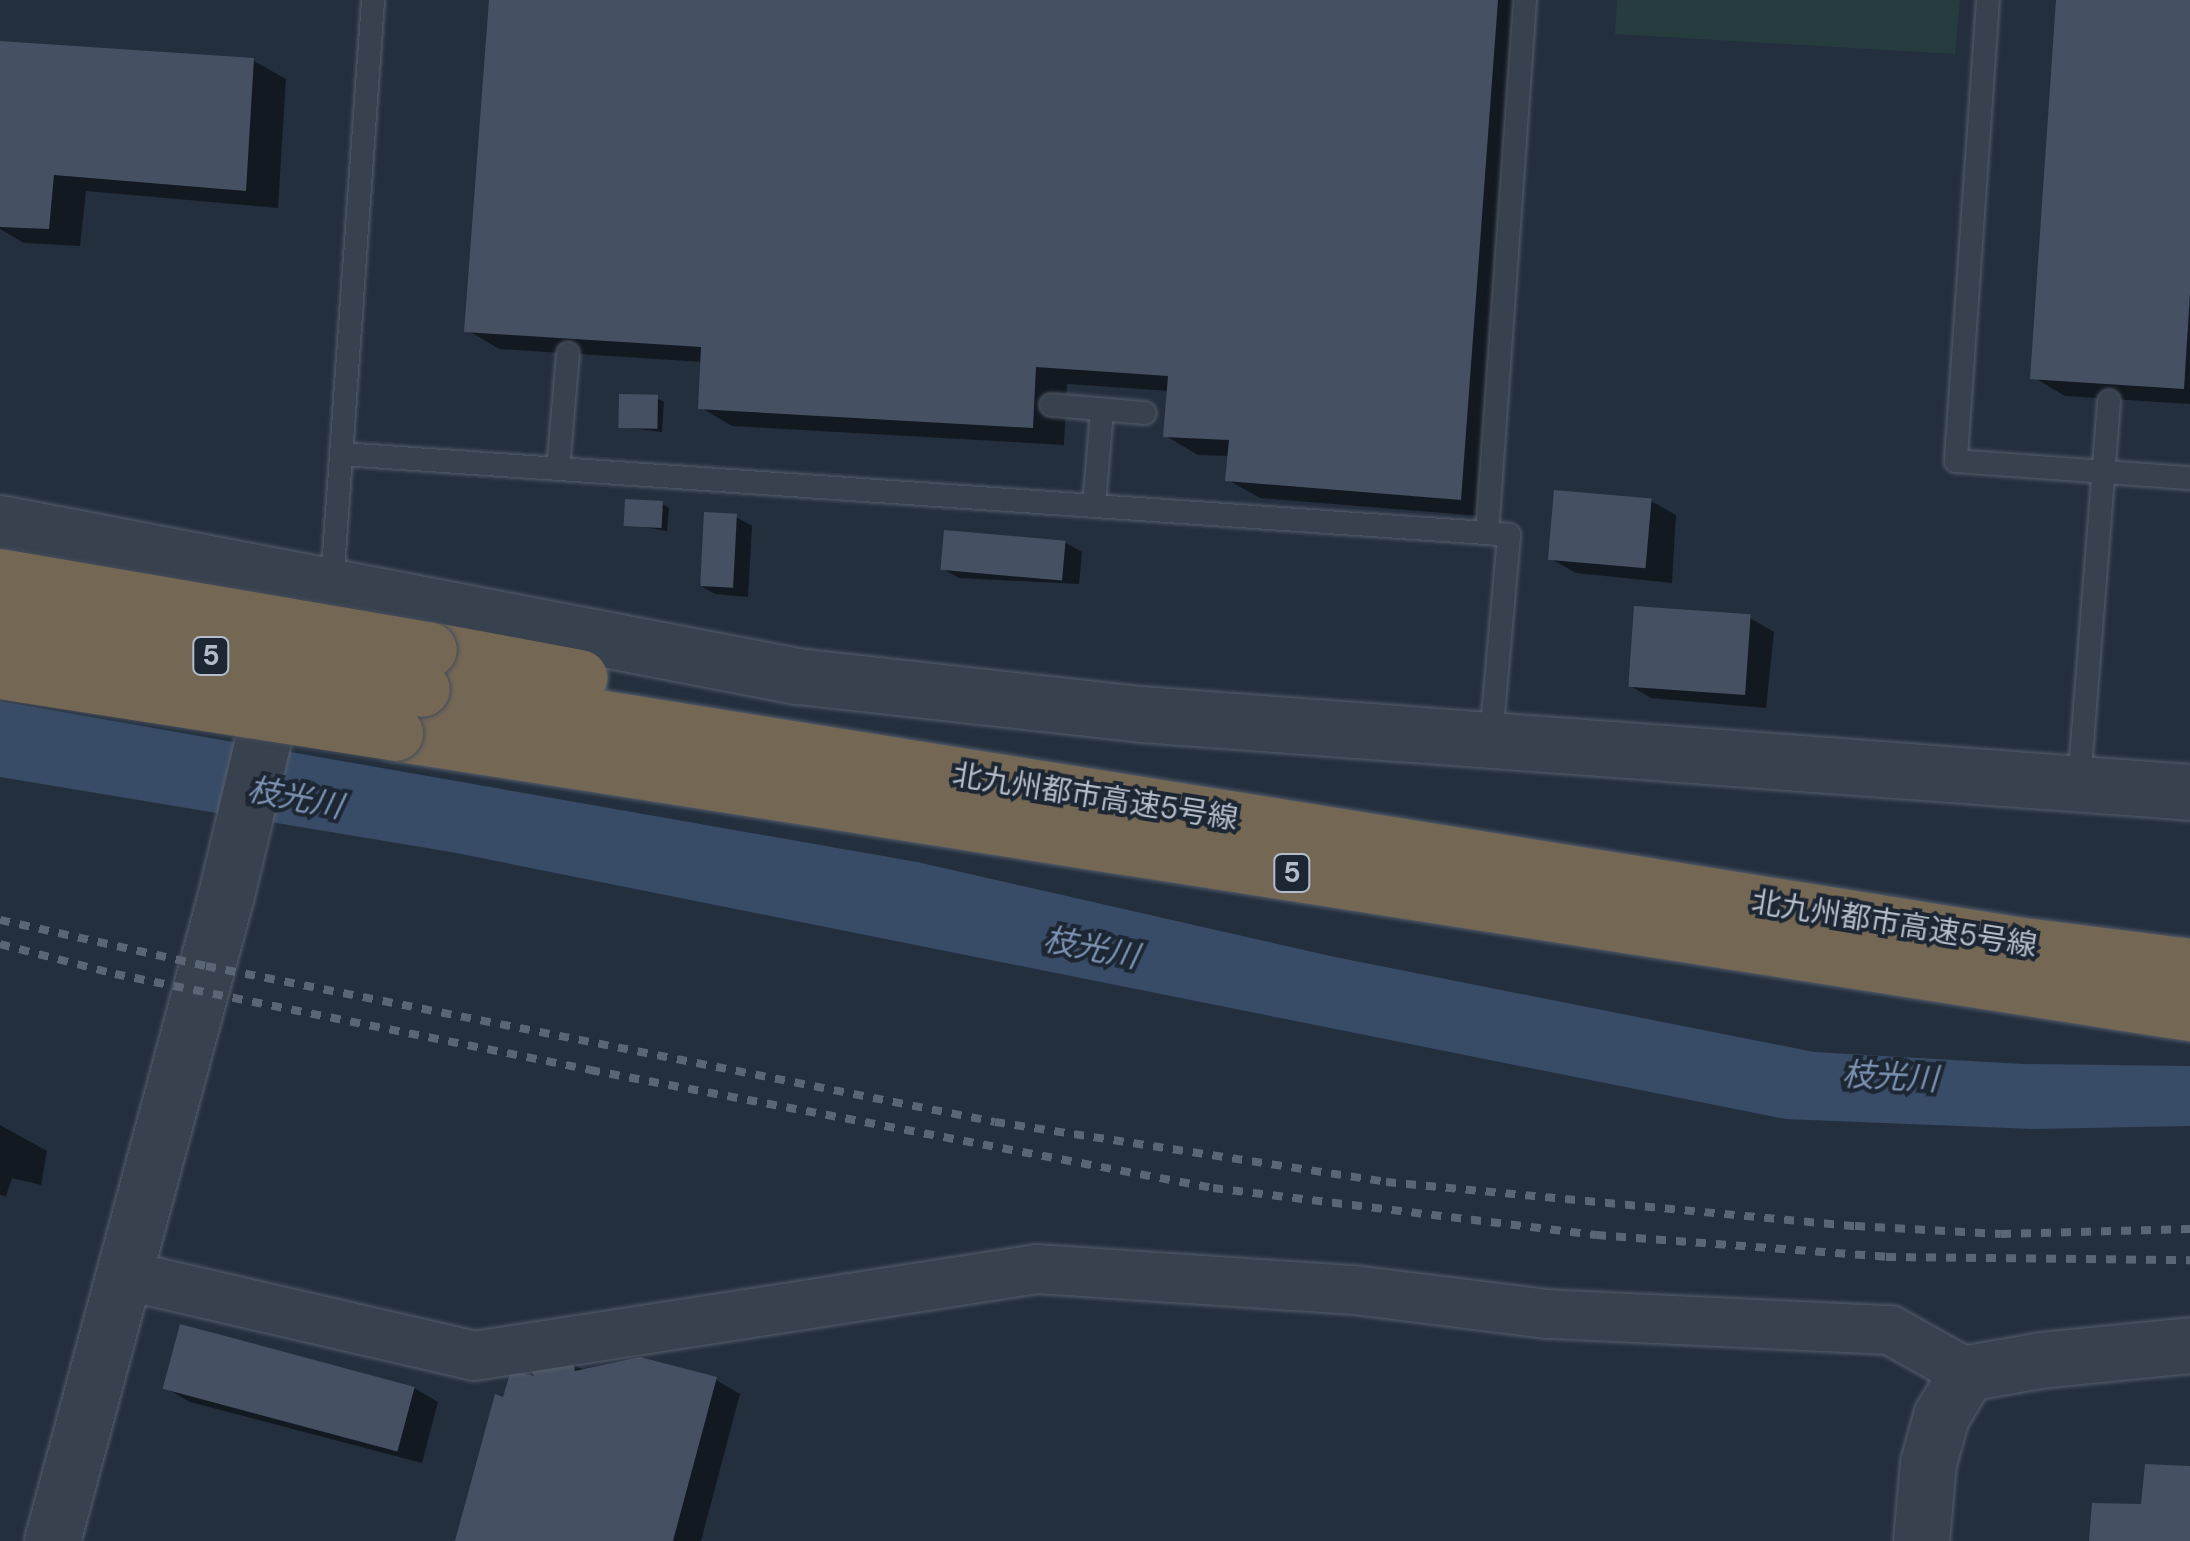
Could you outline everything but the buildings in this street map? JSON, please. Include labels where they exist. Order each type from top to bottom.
[{"type":"highway","points":[[0,576],[416,690]]},
{"type":"highway","name":"北九州都市高速5号線","points":[[0,622],[416,690],[2189,997]]},
{"type":"highway","name":"北九州都市高速5号線","points":[[0,671],[330,724],[416,690],[754,710],[1018,785],[2015,944],[2189,997]]},
{"type":"highway","points":[[0,698],[330,724]]},
{"type":"street","points":[[0,523],[797,676],[1141,714],[2190,792]]},
{"type":"street","points":[[52,1541],[226,895],[273,698],[317,581]]},
{"type":"street","points":[[124,1275],[474,1356],[1036,1269],[1354,1290],[1547,1314],[1890,1330],[1967,1373],[2042,1360],[2190,1346]]},
{"type":"street","points":[[1921,1541],[1928,1464],[1941,1416],[1967,1373]]},
{"type":"lane","points":[[317,581],[342,454],[372,0]]},
{"type":"lane","points":[[1487,534],[1525,0]]},
{"type":"lane","points":[[1988,0],[1956,460],[2190,478]]},
{"type":"lane","points":[[558,468],[568,352]]},
{"type":"lane","points":[[2079,784],[2110,401]]},
{"type":"lane","points":[[1051,405],[1145,412]]},
{"type":"lane","points":[[1094,506],[1102,410]]},
{"type":"lane","points":[[342,454],[1508,535],[1491,738]]},
{"type":"green space","points":[[1617,0],[1960,0],[1955,54],[1615,34]]},
{"type":"water","name":"枝光川","points":[[0,701],[917,862],[1330,956],[1814,1052],[2023,1064],[2190,1066],[2190,1126],[2033,1129],[1785,1119],[451,852],[0,777]]},
{"type":"railway","points":[[0,920],[206,966],[995,1122],[1386,1182],[1855,1226],[2001,1234],[2190,1229]]},
{"type":"railway","points":[[0,944],[115,974],[590,1070],[1213,1188],[1596,1235],[1886,1257],[2190,1260]]}]
